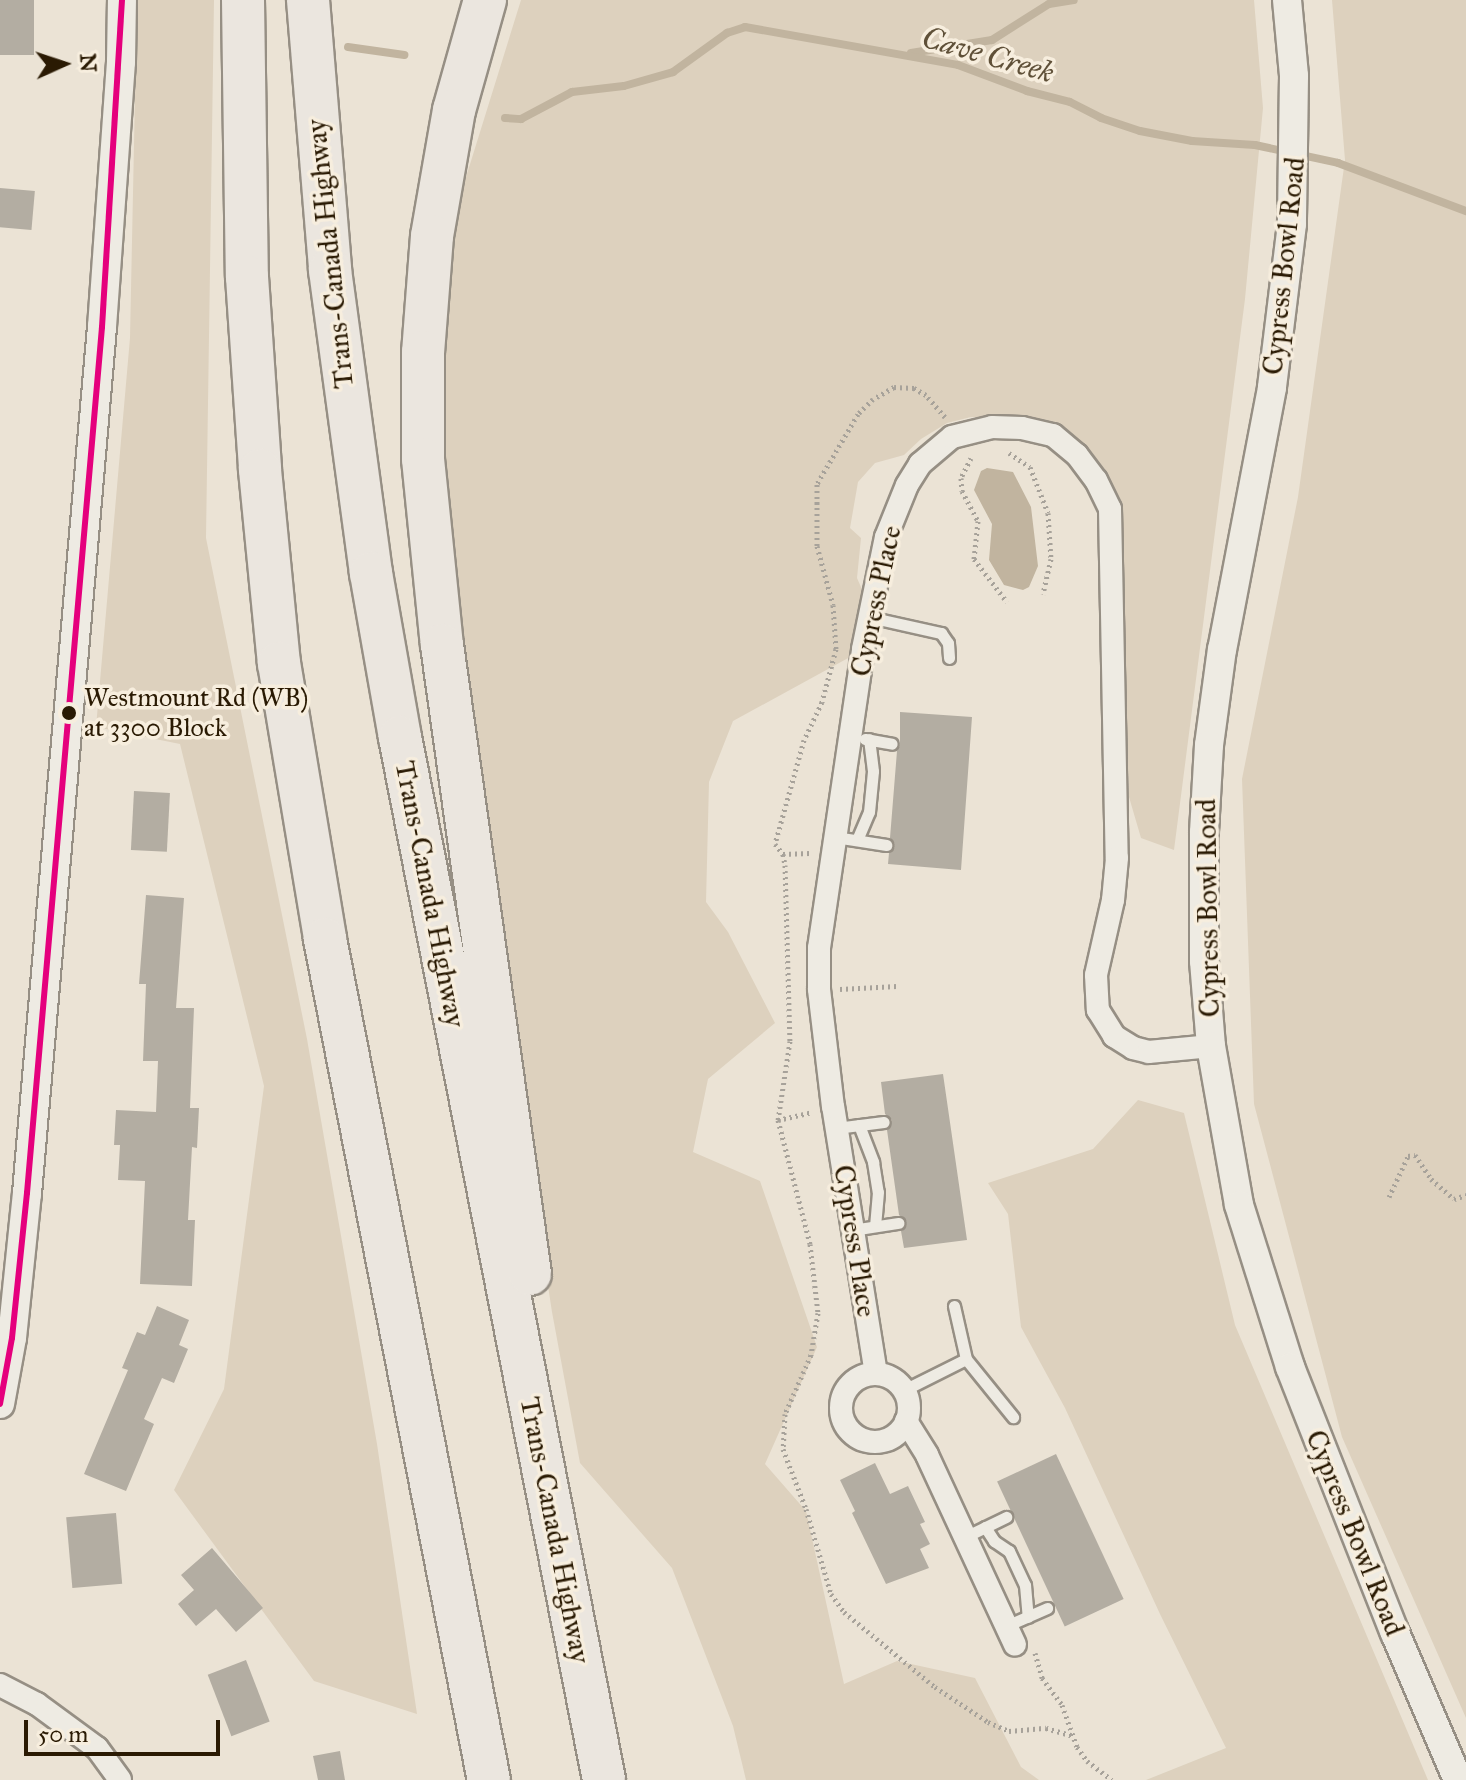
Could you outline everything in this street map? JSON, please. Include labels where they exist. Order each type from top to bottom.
[{"type":"highway","points":[[243,0],[247,277],[260,470],[279,663],[325,939],[489,1780]]},
{"type":"highway","name":"Trans-Canada Highway","points":[[308,0],[330,270],[371,573],[604,1780]]},
{"type":"highway","points":[[485,0],[454,110],[432,236],[423,352],[423,459],[442,645],[526,1229],[553,1518]]},
{"type":"street","points":[[0,1404],[12,1338],[30,1161],[102,327],[121,62],[122,0]]},
{"type":"street","name":"Cypress Bowl Road","points":[[1287,0],[1294,76],[1292,224],[1272,388],[1222,649],[1209,745],[1204,833],[1204,961],[1211,1046],[1239,1205],[1286,1353],[1357,1541],[1458,1780]]},
{"type":"street","name":"Cypress Place","points":[[876,1374],[835,1118],[819,989],[819,948],[846,838],[859,738],[869,617],[886,537],[895,509],[920,464],[952,437],[992,427],[1022,428],[1053,435],[1077,455],[1096,480],[1110,509],[1117,858],[1113,900],[1096,975],[1098,1010],[1114,1036],[1142,1051],[1211,1046]]},
{"type":"street","points":[[876,1374],[891,1378],[904,1390],[909,1401],[906,1421],[893,1436],[884,1441],[864,1440],[848,1428],[841,1409],[846,1390],[862,1376],[876,1374]]},
{"type":"street","points":[[906,1421],[975,1532],[1011,1635]]},
{"type":"street","points":[[0,1685],[37,1704],[97,1748],[120,1780]]},
{"type":"lane","points":[[869,617],[941,633],[948,643],[949,658]]},
{"type":"lane","points":[[859,738],[892,744]]},
{"type":"lane","points":[[846,838],[886,845]]},
{"type":"lane","points":[[835,1118],[859,1125],[884,1122]]},
{"type":"lane","points":[[859,1125],[873,1162],[878,1192],[875,1226]]},
{"type":"lane","points":[[852,1230],[898,1223]]},
{"type":"lane","points":[[954,1306],[966,1359],[1013,1417]]},
{"type":"lane","points":[[904,1390],[966,1359]]},
{"type":"lane","points":[[975,1532],[1006,1517]]},
{"type":"lane","points":[[975,1532],[1009,1551],[1025,1585],[1028,1617]]},
{"type":"lane","points":[[1011,1635],[1028,1617],[1047,1608]]},
{"type":"path","points":[[952,437],[948,421],[926,395],[907,386],[894,387],[873,399],[858,414],[817,484],[817,546],[833,605],[836,649],[822,702],[804,740],[775,844],[783,854],[785,865],[790,1041],[778,1120],[810,1244],[818,1313],[811,1355],[785,1414],[783,1449],[806,1509],[831,1594],[861,1629],[935,1687],[988,1722],[1009,1731],[1046,1728],[1074,1736]]},
{"type":"path","points":[[1004,450],[1030,467],[1044,498],[1051,545],[1043,594]]},
{"type":"path","points":[[975,453],[965,464],[961,478],[962,491],[978,521],[974,559],[1007,602]]},
{"type":"path","points":[[819,989],[897,986]]},
{"type":"path","points":[[778,1120],[835,1118]]},
{"type":"path","points":[[1389,1197],[1408,1156],[1415,1155],[1431,1179],[1454,1199],[1466,1195]]},
{"type":"path","points":[[1011,1635],[1033,1646],[1042,1678],[1062,1705],[1087,1761],[1112,1780]]},
{"type":"shaded area","points":[[137,0],[214,0],[206,538],[307,1039],[377,1444],[417,1714],[314,1681],[174,1490],[224,1389],[264,1086],[180,744],[96,727],[130,338]]},
{"type":"shaded area","points":[[521,0],[1254,0],[1263,108],[1245,299],[1174,850],[1141,838],[1129,797],[1118,513],[1076,440],[1060,426],[1027,418],[971,417],[947,423],[921,439],[904,455],[875,463],[858,482],[850,528],[861,538],[857,578],[864,594],[850,657],[733,721],[709,782],[706,902],[728,932],[775,1023],[708,1079],[693,1152],[760,1181],[817,1347],[765,1464],[806,1511],[844,1684],[897,1661],[975,1678],[1021,1767],[1039,1780],[746,1780],[733,1726],[672,1568],[580,1463],[552,1312],[465,744],[439,448],[453,219]]},
{"type":"shaded area","points":[[1332,0],[1466,0],[1466,1718],[1342,1437],[1254,1104],[1242,779],[1298,497],[1345,160]]},
{"type":"shaded area","points":[[987,468],[1013,472],[1031,507],[1038,566],[1029,587],[1023,590],[1004,585],[989,560],[992,524],[974,490],[981,471]]},
{"type":"shaded area","points":[[1138,1100],[1184,1113],[1235,1325],[1428,1780],[1146,1780],[1226,1748],[1065,1408],[1021,1327],[1008,1214],[988,1183],[1093,1149]]},
{"type":"building","points":[[0,0],[34,0],[34,55],[0,55]]},
{"type":"building","points":[[0,188],[35,191],[31,230],[0,227]]},
{"type":"building","points":[[900,712],[972,717],[961,870],[888,864],[889,853],[894,846],[890,838],[900,745]]},
{"type":"building","points":[[134,791],[170,793],[167,852],[131,850]]},
{"type":"building","points":[[146,895],[184,898],[176,1008],[194,1008],[190,1108],[199,1108],[197,1148],[192,1147],[188,1220],[195,1220],[192,1286],[140,1284],[145,1181],[118,1180],[120,1145],[114,1145],[116,1110],[156,1112],[158,1061],[143,1061],[146,984],[139,984]]},
{"type":"building","points":[[943,1074],[967,1240],[904,1248],[901,1231],[906,1222],[899,1215],[887,1130],[892,1120],[885,1114],[881,1082]]},
{"type":"building","points":[[157,1306],[189,1320],[179,1345],[188,1349],[174,1383],[162,1378],[144,1419],[154,1424],[126,1491],[84,1474],[128,1370],[122,1368],[137,1332],[145,1335]]},
{"type":"building","points":[[1056,1454],[1124,1599],[1065,1626],[997,1481]]},
{"type":"building","points":[[875,1463],[890,1494],[908,1486],[925,1522],[920,1524],[930,1544],[920,1549],[929,1568],[886,1584],[840,1480]]},
{"type":"building","points":[[116,1513],[122,1584],[72,1588],[66,1517]]},
{"type":"building","points":[[212,1548],[263,1608],[236,1632],[216,1609],[196,1626],[178,1604],[194,1590],[181,1575]]},
{"type":"building","points":[[246,1660],[270,1722],[231,1736],[208,1675]]},
{"type":"building","points":[[340,1751],[345,1780],[318,1780],[313,1756]]},
{"type":"waterway","points":[[911,53],[992,40],[1049,4],[1074,0]]},
{"type":"waterway","name":"Cave Creek","points":[[505,118],[521,119],[572,92],[624,86],[673,72],[727,33],[745,27],[958,65],[1027,91],[1070,102],[1101,118],[1140,131],[1192,141],[1255,145],[1338,163],[1466,211]]},
{"type":"waterway","name":"Cave Creek","points":[[348,47],[404,55]]},
{"type":"transit line","points":[[0,1404],[12,1338],[27,1193],[102,327],[122,0]]},
{"type":"place","name":"Westmount Rd (WB) at 3300 Block","points":[[69,713]]}]
